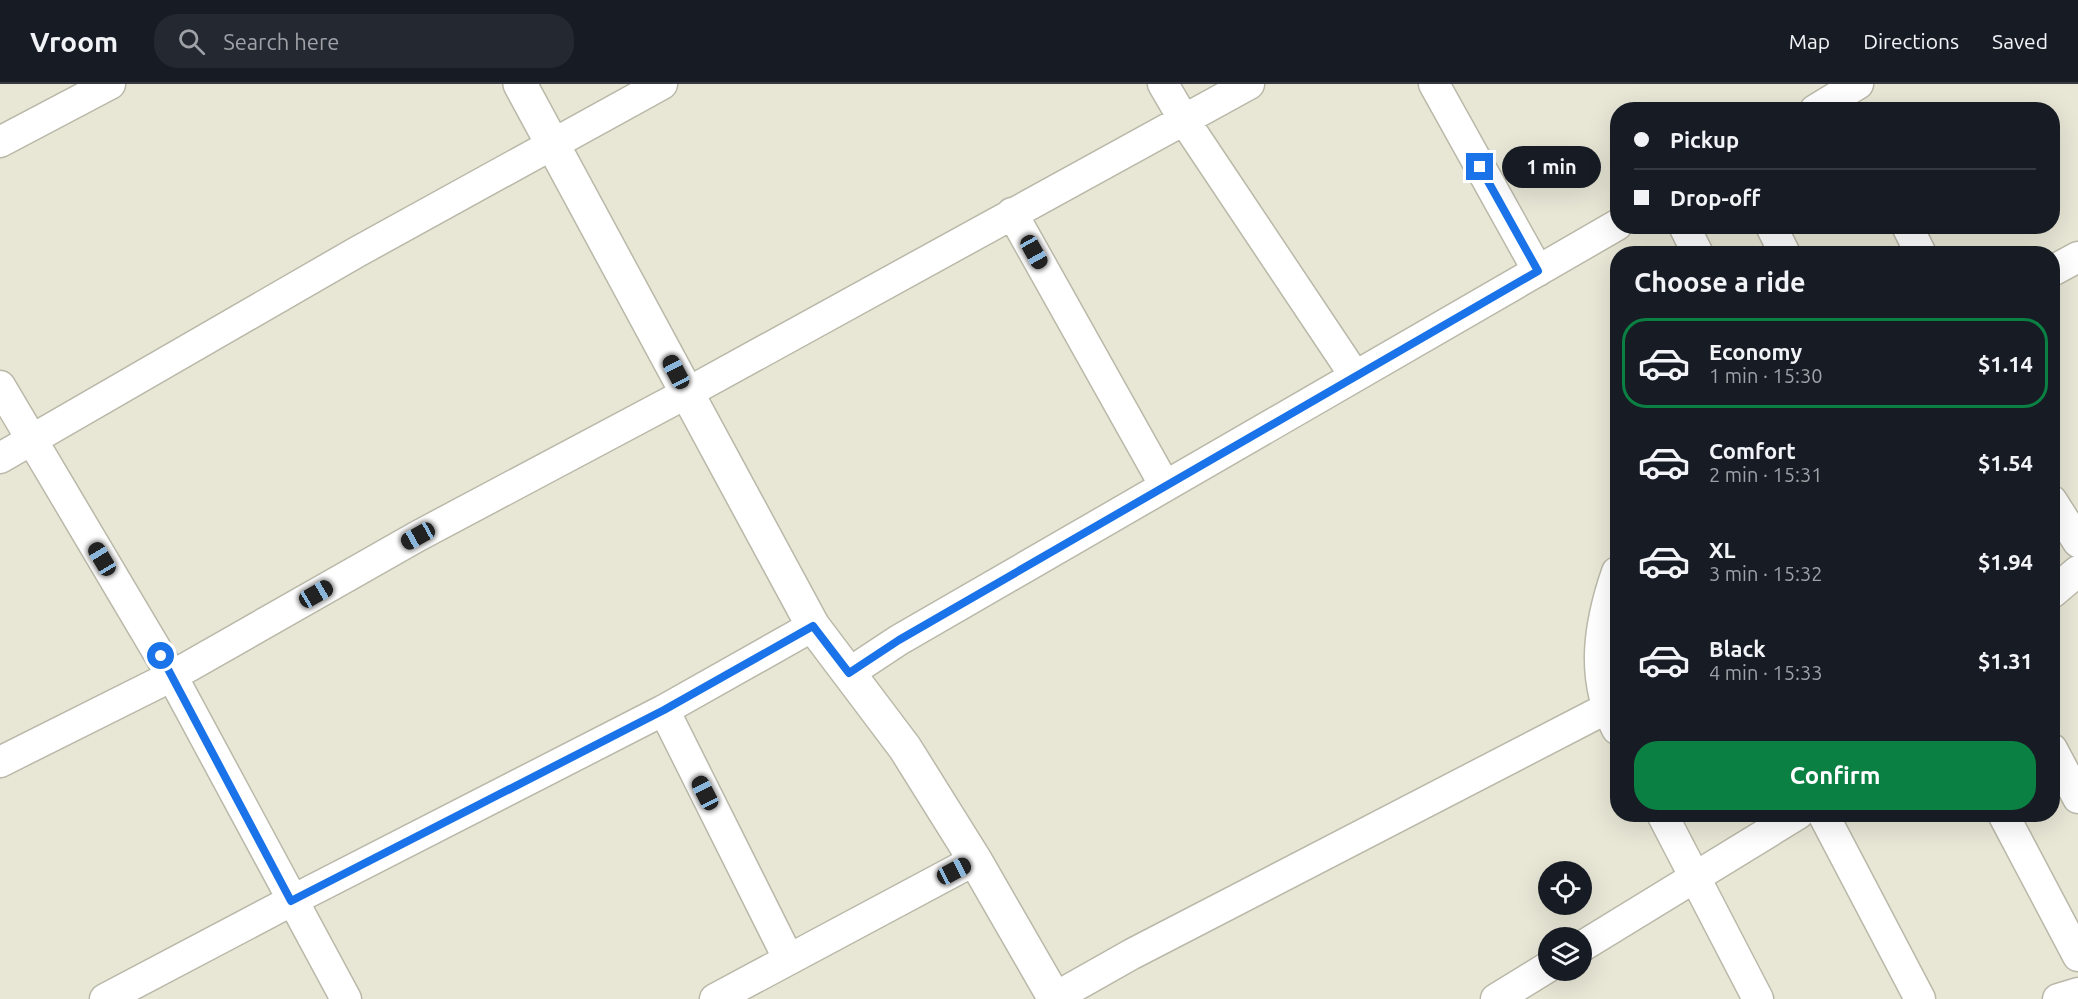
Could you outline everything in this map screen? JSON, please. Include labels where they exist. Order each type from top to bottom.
[{"type":"street","points":[[0,142],[110,84]]},
{"type":"street","points":[[520,84],[813,626],[905,748],[975,860],[1055,998],[1132,954],[1610,716]]},
{"type":"street","points":[[0,458],[32,442],[357,252],[551,143],[662,84]]},
{"type":"street","points":[[1163,84],[1184,120],[1355,376]]},
{"type":"street","points":[[0,762],[172,676],[418,536],[687,393],[1249,84]]},
{"type":"street","points":[[1434,84],[1538,271]]},
{"type":"street","points":[[1012,213],[1165,486]]},
{"type":"street","points":[[849,673],[899,640],[1610,229]]},
{"type":"street","points":[[2060,267],[2078,257]]},
{"type":"street","points":[[0,386],[172,676],[291,901],[346,999]]},
{"type":"street","points":[[2060,514],[2078,542]]},
{"type":"street","points":[[2060,586],[2078,571]]},
{"type":"street","points":[[1610,602],[1599,649],[1600,679],[1610,704]]},
{"type":"street","points":[[105,999],[664,710],[813,626]]},
{"type":"street","points":[[664,710],[788,958]]},
{"type":"street","points":[[2060,763],[2078,798]]},
{"type":"street","points":[[1666,822],[1758,999]]},
{"type":"street","points":[[1592,940],[1785,822]]},
{"type":"street","points":[[1827,822],[1920,999]]},
{"type":"street","points":[[2007,822],[2078,956]]},
{"type":"street","points":[[715,999],[975,860]]},
{"type":"street","points":[[1496,999],[1538,973]]},
{"type":"street","points":[[2058,999],[2078,993]]},
{"type":"route","points":[[161,656],[291,901],[664,710],[813,626],[849,673],[899,640],[1538,271],[1480,167]]}]
